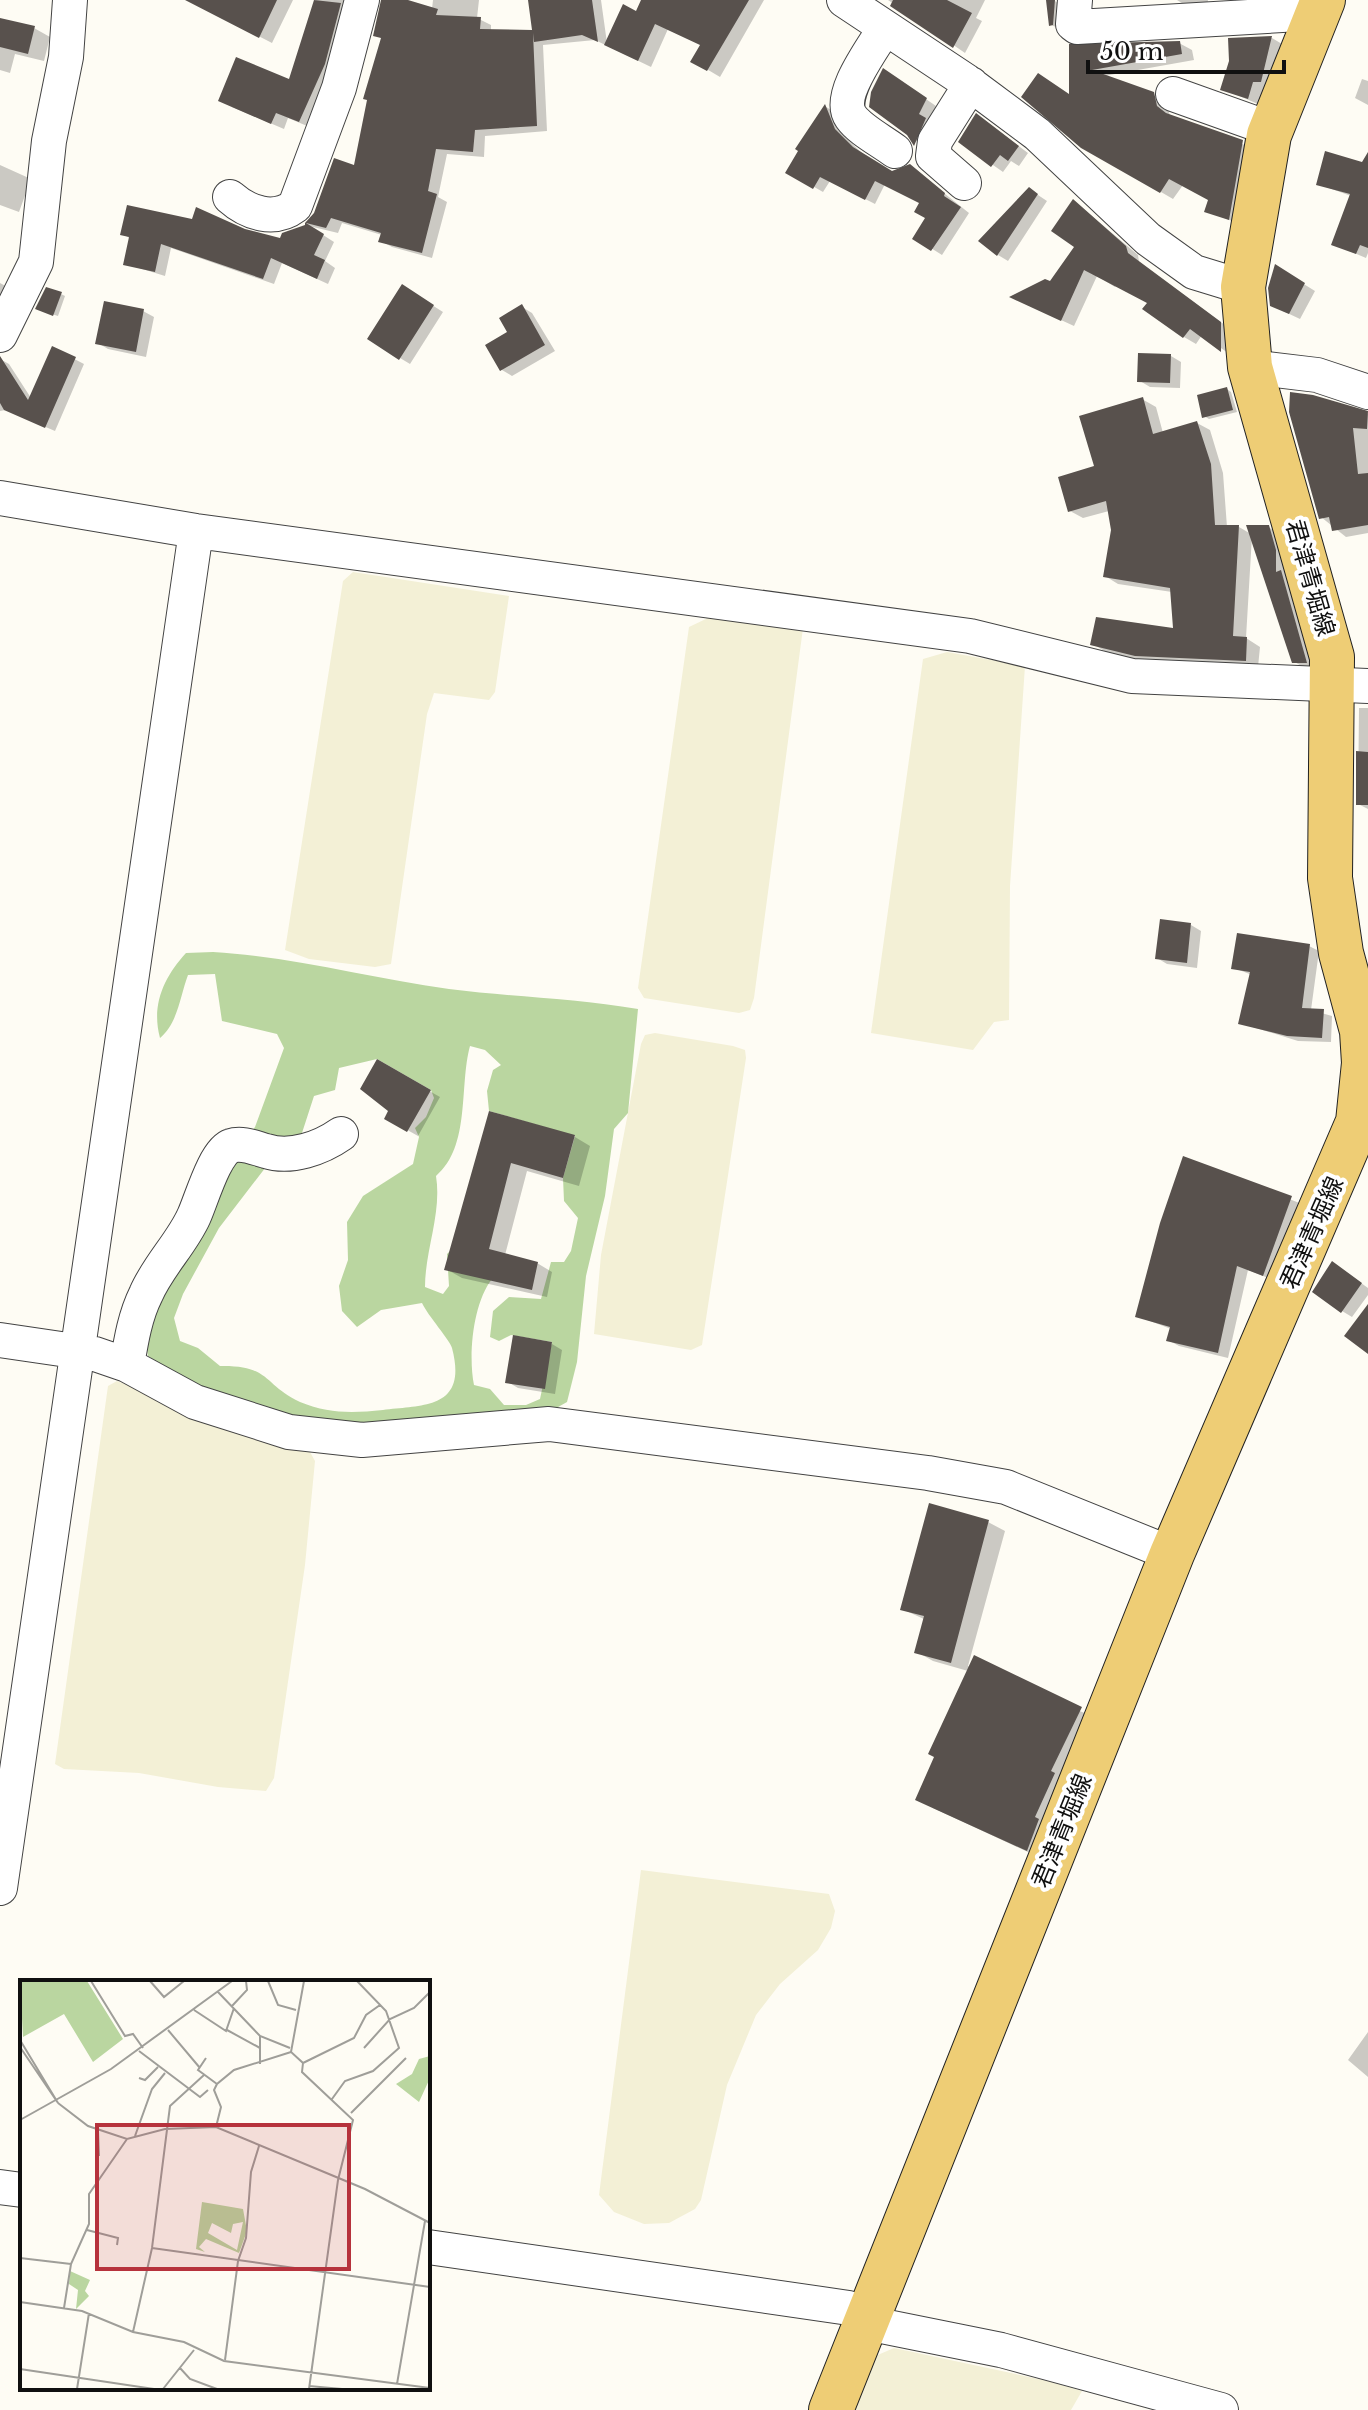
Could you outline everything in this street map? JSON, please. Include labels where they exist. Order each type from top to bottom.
[{"type":"main road","name":"君津青堀線","points":[[831,2410],[1172,1554],[1360,1144],[1358,1122],[1364,1063],[1362,1031],[1341,953],[1330,878],[1328,823],[1351,686],[1332,657],[1250,367],[1243,287],[1271,129],[1320,7]]},
{"type":"street","points":[[0,335],[36,262],[49,141],[66,57],[70,0]]},
{"type":"street","points":[[230,197],[242,207],[272,215],[295,206],[339,88],[362,0]]},
{"type":"street","points":[[844,0],[971,84],[1037,134],[1148,239],[1194,272],[1243,287]]},
{"type":"street","points":[[1075,0],[1073,24],[1077,27],[1150,12],[1320,7]]},
{"type":"street","points":[[885,28],[846,96],[851,118],[895,151]]},
{"type":"street","points":[[964,183],[933,156],[935,141],[971,84]]},
{"type":"street","points":[[1188,89],[1271,129]]},
{"type":"street","points":[[1250,367],[1317,375],[1368,392]]},
{"type":"street","points":[[0,498],[196,531],[970,636],[1132,676],[1351,686]]},
{"type":"street","points":[[0,1888],[196,531]]},
{"type":"street","points":[[127,1365],[132,1335],[145,1294],[193,1218],[206,1182],[225,1149],[232,1145],[252,1146],[288,1154],[329,1143],[341,1134]]},
{"type":"street","points":[[0,1340],[76,1351],[127,1365],[195,1402],[289,1432],[362,1440],[549,1424],[914,1471],[1006,1487],[1172,1554]]},
{"type":"street","points":[[0,2187],[20,2190]]},
{"type":"street","points":[[430,2247],[849,2308],[867,2323],[1015,2354],[1221,2410]]},
{"type":"shaded area","points":[[353,572],[509,596],[495,692],[489,700],[434,693],[427,714],[391,964],[375,967],[309,959],[285,950],[343,581]]},
{"type":"shaded area","points":[[710,617],[803,628],[754,998],[750,1010],[739,1013],[644,998],[638,988],[689,627]]},
{"type":"shaded area","points":[[947,652],[1025,666],[1010,886],[1009,1020],[994,1022],[973,1050],[871,1033],[923,659]]},
{"type":"shaded area","points":[[655,1033],[733,1046],[745,1050],[746,1058],[702,1345],[691,1350],[594,1334],[601,1255],[641,1044],[645,1035]]},
{"type":"shaded area","points":[[117,1381],[310,1452],[315,1461],[305,1565],[274,1778],[266,1791],[218,1787],[139,1773],[64,1769],[55,1764],[108,1386]]},
{"type":"shaded area","points":[[641,1870],[829,1894],[835,1911],[831,1928],[818,1950],[780,1984],[756,2015],[727,2085],[701,2200],[695,2209],[669,2223],[644,2224],[614,2212],[599,2195]]},
{"type":"shaded area","points":[[894,2348],[1082,2391],[1071,2410],[851,2410],[873,2357]]},
{"type":"green space","points":[[186,953],[243,955],[449,989],[638,1009],[628,1113],[614,1129],[605,1196],[586,1276],[577,1362],[567,1402],[551,1411],[455,1426],[287,1421],[186,1382],[148,1356],[145,1337],[156,1294],[235,1153],[255,1127],[284,1048],[277,1034],[222,1021],[215,974],[188,975],[175,1017],[160,1038],[157,1014],[161,992]],"holes":[[[470,1046],[485,1050],[501,1065],[493,1070],[487,1091],[489,1111],[575,1136],[563,1178],[564,1201],[578,1218],[571,1251],[564,1262],[551,1262],[541,1299],[509,1297],[493,1311],[490,1337],[499,1341],[511,1335],[552,1342],[540,1399],[526,1405],[504,1405],[490,1389],[474,1385],[472,1359],[476,1315],[492,1279],[457,1244],[447,1254],[449,1286],[443,1294],[425,1287],[437,1204],[436,1176],[455,1149]],[[377,1059],[431,1090],[434,1098],[426,1117],[415,1128],[419,1137],[413,1164],[363,1196],[347,1222],[348,1260],[339,1286],[342,1311],[357,1327],[381,1310],[422,1303],[452,1348],[454,1383],[448,1393],[427,1404],[372,1411],[331,1411],[288,1396],[258,1372],[220,1366],[198,1348],[180,1341],[174,1318],[183,1294],[219,1228],[272,1159],[301,1136],[314,1096],[335,1090],[339,1068]]]},
{"type":"building","points":[[185,0],[277,0],[259,38]]},
{"type":"building","points":[[314,0],[341,3],[325,64],[299,122],[276,113],[271,124],[218,101],[236,57],[289,79]]},
{"type":"building","points":[[381,0],[408,0],[438,9],[436,15],[481,17],[480,29],[532,30],[528,0],[592,0],[598,42],[582,35],[534,42],[533,33],[537,126],[475,130],[473,152],[436,149],[428,191],[437,194],[422,253],[378,242],[381,233],[331,218],[326,228],[306,223],[324,234],[314,255],[325,260],[317,279],[271,258],[263,279],[161,244],[155,272],[123,265],[129,237],[120,235],[127,205],[192,219],[196,207],[245,229],[280,238],[282,233],[305,225],[305,223],[314,213],[334,158],[354,165],[367,100],[363,99],[381,38],[373,36]]},
{"type":"building","points":[[641,0],[749,0],[707,71],[690,62],[700,45],[655,24],[638,61],[604,45],[623,4],[636,11]]},
{"type":"building","points":[[893,0],[947,0],[972,13],[953,48],[890,6]]},
{"type":"building","points":[[1046,0],[1055,0],[1053,25],[1049,26]]},
{"type":"building","points":[[0,18],[35,26],[28,54],[0,47]]},
{"type":"building","points":[[1272,36],[1261,82],[1253,82],[1248,99],[1220,90],[1229,61],[1228,38]]},
{"type":"building","points":[[1180,41],[1182,54],[1092,70],[1154,92],[1157,106],[1166,113],[1243,140],[1229,220],[1204,212],[1208,200],[1169,179],[1160,193],[1081,148],[1021,97],[1038,73],[1069,94],[1069,44]]},
{"type":"building","points":[[883,68],[927,98],[919,114],[926,118],[914,146],[907,135],[869,107],[871,92]]},
{"type":"building","points":[[825,104],[835,129],[853,147],[892,171],[910,164],[945,193],[944,196],[961,207],[931,251],[912,239],[925,218],[914,212],[919,203],[875,181],[865,200],[820,177],[813,189],[785,173],[798,151],[795,149]]},
{"type":"building","points":[[976,113],[1019,146],[1008,161],[1000,155],[991,167],[958,142]]},
{"type":"building","points":[[1325,151],[1362,162],[1368,152],[1368,248],[1360,245],[1356,254],[1331,245],[1350,194],[1316,185]]},
{"type":"building","points":[[1029,187],[1038,194],[997,256],[978,241]]},
{"type":"building","points":[[1073,199],[1126,246],[1128,253],[1221,322],[1221,352],[1190,329],[1183,338],[1142,309],[1147,303],[1084,270],[1061,321],[1009,297],[1045,279],[1050,281],[1074,247],[1051,231]]},
{"type":"building","points":[[1275,264],[1305,283],[1289,314],[1270,306],[1268,288]]},
{"type":"building","points":[[402,284],[434,305],[399,360],[367,339]]},
{"type":"building","points":[[46,287],[62,292],[53,316],[35,309]]},
{"type":"building","points":[[104,301],[144,309],[136,352],[95,344]]},
{"type":"building","points":[[522,304],[545,345],[500,371],[485,345],[507,332],[499,318]]},
{"type":"building","points":[[52,346],[76,357],[45,428],[4,410],[0,403],[0,356],[28,400]]},
{"type":"building","points":[[1138,353],[1171,354],[1170,383],[1137,382]]},
{"type":"building","points":[[1227,387],[1233,410],[1202,418],[1197,395]]},
{"type":"building","points":[[1290,392],[1313,395],[1368,411],[1367,429],[1353,428],[1358,474],[1368,473],[1368,525],[1332,531],[1329,517],[1319,519],[1289,412]]},
{"type":"building","points":[[1143,397],[1153,434],[1197,421],[1211,464],[1215,525],[1239,525],[1233,636],[1247,637],[1246,661],[1135,656],[1090,645],[1096,617],[1173,628],[1170,588],[1103,577],[1111,530],[1106,501],[1068,512],[1058,477],[1094,466],[1079,416]]},
{"type":"building","points":[[1246,525],[1269,525],[1276,550],[1276,572],[1281,570],[1307,663],[1292,663]]},
{"type":"building","points":[[1356,751],[1368,752],[1368,805],[1356,805]]},
{"type":"building","points":[[1160,919],[1191,923],[1187,963],[1155,959]]},
{"type":"building","points":[[1237,933],[1310,944],[1302,1008],[1324,1009],[1322,1038],[1287,1036],[1238,1024],[1250,972],[1231,969]]},
{"type":"building","points":[[377,1059],[431,1090],[407,1132],[384,1119],[388,1111],[360,1089]]},
{"type":"building","points":[[489,1111],[575,1135],[563,1178],[511,1163],[489,1249],[538,1262],[532,1290],[444,1270]]},
{"type":"building","points":[[1183,1156],[1292,1196],[1263,1276],[1237,1266],[1218,1353],[1166,1341],[1170,1327],[1135,1317],[1160,1223]]},
{"type":"building","points":[[1332,1261],[1362,1283],[1341,1313],[1312,1292]]},
{"type":"building","points":[[1368,1304],[1368,1354],[1344,1336]]},
{"type":"building","points":[[513,1335],[552,1342],[545,1389],[505,1383]]},
{"type":"building","points":[[929,1503],[989,1520],[951,1663],[914,1653],[924,1616],[900,1610]]},
{"type":"building","points":[[974,1655],[1082,1707],[1051,1771],[1055,1773],[1035,1817],[1039,1819],[1027,1851],[915,1800],[934,1757],[928,1754]]}]
